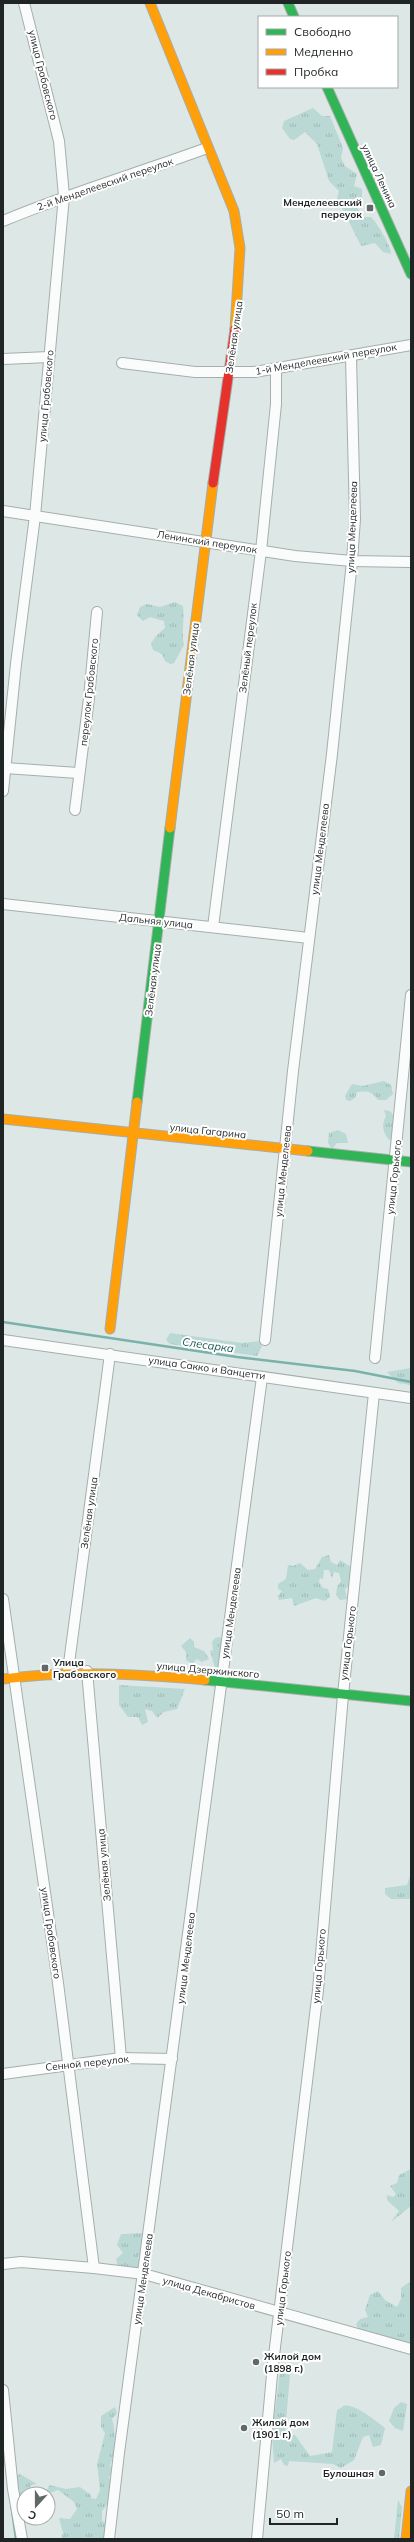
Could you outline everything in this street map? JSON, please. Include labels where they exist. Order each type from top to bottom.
[{"type":"street","name":"улица Грабовского","points":[[3,792],[35,516],[64,196],[59,141],[24,3]]},
{"type":"street","name":"Зелёная улица","points":[[110,1329],[135,1134],[205,541],[240,293],[240,240],[234,211],[206,148],[150,3]]},
{"type":"street","points":[[288,3],[294,16]]},
{"type":"street","name":"улица Ленина","points":[[327,88],[411,274]]},
{"type":"street","name":"2-й Менделеевский переулок","points":[[3,221],[64,196],[137,173],[206,148]]},
{"type":"street","name":"1-й Менделеевский переулок","points":[[122,363],[170,370],[229,373],[276,370],[411,345]]},
{"type":"street","points":[[3,359],[49,357]]},
{"type":"street","name":"улица Менделеева","points":[[265,1340],[309,938],[332,754],[352,561],[355,519],[351,357]]},
{"type":"street","name":"Зелёный переулок","points":[[213,927],[261,550],[276,404],[276,370]]},
{"type":"street","name":"Ленинский переулок","points":[[3,511],[261,550],[352,561],[411,562]]},
{"type":"street","name":"переулок Грабовского","points":[[75,810],[78,773],[88,712],[97,612]]},
{"type":"street","points":[[5,768],[78,773]]},
{"type":"street","name":"Дальняя улица","points":[[3,904],[309,938]]},
{"type":"street","name":"улица Горького","points":[[375,1358],[411,995]]},
{"type":"street","name":"улица Гагарина","points":[[3,1119],[285,1150],[411,1162]]},
{"type":"street","name":"улица Сакко и Ванцетти","points":[[3,1340],[411,1398]]},
{"type":"street","name":"Зелёная улица","points":[[68,1671],[110,1354]]},
{"type":"street","name":"улица Менделеева","points":[[109,2539],[262,1377]]},
{"type":"street","name":"улица Горького","points":[[257,2539],[280,2313],[318,1990],[342,1695],[374,1392]]},
{"type":"street","name":"улица Грабовского","points":[[3,1600],[15,1677],[68,2064],[94,2268]]},
{"type":"street","name":"улица Дзержинского","points":[[3,1679],[68,1671],[87,1671],[222,1682],[411,1701]]},
{"type":"street","name":"Зелёная улица","points":[[87,1671],[121,2058]]},
{"type":"street","name":"Сенной переулок","points":[[3,2074],[121,2058],[172,2059]]},
{"type":"street","name":"улица Декабристов","points":[[3,2264],[21,2262],[144,2274],[411,2349]]},
{"type":"street","points":[[3,2390],[13,2489],[22,2539]]},
{"type":"street","points":[[406,2539],[411,2491]]},
{"type":"green space","points":[[313,108],[322,116],[330,116],[343,148],[341,158],[345,166],[357,174],[354,186],[362,189],[362,197],[357,207],[363,217],[371,217],[377,224],[386,240],[391,254],[383,252],[375,243],[361,246],[337,198],[339,191],[329,181],[317,144],[305,132],[294,140],[290,139],[282,128],[284,121]]},
{"type":"green space","points":[[175,602],[183,606],[184,645],[174,663],[170,664],[165,661],[162,654],[153,650],[151,643],[165,628],[164,621],[150,617],[143,621],[137,615],[140,607],[147,604],[160,607]]},
{"type":"green space","points":[[384,1081],[391,1085],[393,1094],[386,1100],[378,1100],[369,1092],[357,1092],[355,1098],[350,1101],[346,1100],[345,1096],[352,1084],[363,1086]]},
{"type":"green space","points":[[384,1110],[390,1111],[393,1115],[394,1140],[389,1140],[384,1132],[383,1126],[386,1116]]},
{"type":"green space","points":[[338,1130],[346,1134],[348,1143],[337,1143],[332,1149],[328,1143],[329,1133]]},
{"type":"green space","points":[[170,1333],[242,1343],[260,1341],[262,1346],[257,1356],[170,1344],[166,1340]]},
{"type":"green space","points":[[411,1368],[411,1385],[398,1383],[387,1372]]},
{"type":"green space","points":[[329,1555],[331,1562],[337,1565],[340,1560],[351,1567],[349,1586],[345,1589],[347,1599],[340,1600],[336,1595],[337,1587],[341,1581],[339,1573],[334,1572],[332,1578],[329,1570],[324,1570],[323,1579],[320,1578],[319,1582],[323,1588],[328,1589],[330,1597],[325,1601],[316,1598],[294,1606],[292,1598],[279,1600],[278,1596],[282,1591],[278,1589],[278,1584],[286,1579],[288,1565],[293,1566],[300,1563],[308,1570],[315,1569],[322,1557]]},
{"type":"green space","points":[[220,1637],[222,1640],[222,1654],[220,1664],[216,1671],[210,1651],[213,1650],[212,1642],[215,1638]]},
{"type":"green space","points":[[190,1638],[194,1642],[194,1647],[204,1651],[209,1659],[202,1662],[197,1659],[192,1664],[186,1660],[186,1652],[181,1646]]},
{"type":"green space","points":[[119,1685],[185,1689],[177,1709],[164,1712],[157,1718],[152,1711],[145,1709],[148,1722],[142,1725],[138,1717],[128,1717],[119,1705]]},
{"type":"green space","points":[[411,1872],[411,1899],[391,1899],[385,1894],[385,1888],[407,1885]]},
{"type":"green space","points":[[411,2169],[411,2206],[391,2222],[399,2211],[387,2200],[387,2195],[393,2197],[396,2194],[390,2186],[397,2183],[399,2175]]},
{"type":"green space","points":[[144,2233],[143,2249],[138,2257],[141,2266],[134,2269],[118,2268],[116,2259],[123,2253],[117,2245],[121,2234]]},
{"type":"green space","points":[[411,2281],[410,2344],[358,2329],[356,2324],[360,2319],[368,2317],[365,2310],[370,2295],[378,2291],[385,2300],[397,2307],[401,2299],[401,2288]]},
{"type":"green space","points":[[280,2371],[290,2375],[285,2433],[295,2435],[310,2456],[332,2452],[337,2410],[346,2405],[362,2411],[385,2428],[381,2445],[373,2447],[369,2435],[363,2437],[354,2460],[341,2468],[333,2464],[289,2461],[288,2466],[284,2465],[281,2459],[274,2463],[272,2435]]},
{"type":"green space","points":[[401,2402],[407,2404],[403,2431],[395,2428],[389,2421],[394,2408]]},
{"type":"green space","points":[[115,2407],[117,2413],[112,2419],[115,2436],[114,2448],[110,2465],[112,2471],[109,2477],[111,2482],[111,2495],[108,2504],[102,2511],[102,2520],[106,2525],[105,2539],[61,2539],[63,2533],[59,2518],[70,2519],[77,2509],[74,2502],[58,2490],[56,2491],[56,2487],[66,2489],[80,2487],[91,2495],[91,2498],[96,2499],[100,2490],[97,2464],[105,2433],[101,2427],[101,2416]]},
{"type":"green space","points":[[20,2474],[37,2484],[16,2486],[15,2477]]},
{"type":"green space","points":[[398,2500],[402,2507],[399,2539],[394,2539]]},
{"type":"waterway","name":"Слесарка","points":[[3,1322],[237,1357],[355,1371],[411,1382]]},
{"type":"waterway","points":[[3,2444],[16,2539]]},
{"type":"traffic: fast","points":[[288,3],[294,16]]},
{"type":"traffic: fast","points":[[327,88],[411,274]]},
{"type":"traffic: fast","points":[[137,1102],[170,828]]},
{"type":"traffic: fast","points":[[308,1151],[411,1162]]},
{"type":"traffic: fast","points":[[205,1680],[411,1701]]},
{"type":"traffic: slow","points":[[150,3],[234,211],[240,248],[235,329]]},
{"type":"traffic: slow","points":[[170,828],[213,483]]},
{"type":"traffic: slow","points":[[110,1329],[137,1102]]},
{"type":"traffic: slow","points":[[3,1119],[308,1151]]},
{"type":"traffic: slow","points":[[3,1679],[28,1676],[104,1674],[205,1680]]},
{"type":"traffic: slow","points":[[406,2539],[411,2491]]},
{"type":"traffic: jam","points":[[213,483],[235,329]]},
{"type":"place","name":"Менделеевский переуок","points":[[370,208]]},
{"type":"place","name":"Улица Грабовского","points":[[45,1668]]},
{"type":"place","name":"Жилой дом (1898 г.)","points":[[256,2362]]},
{"type":"place","name":"Жилой дом (1901 г.)","points":[[244,2428]]},
{"type":"place","name":"Булошная","points":[[382,2473]]}]
